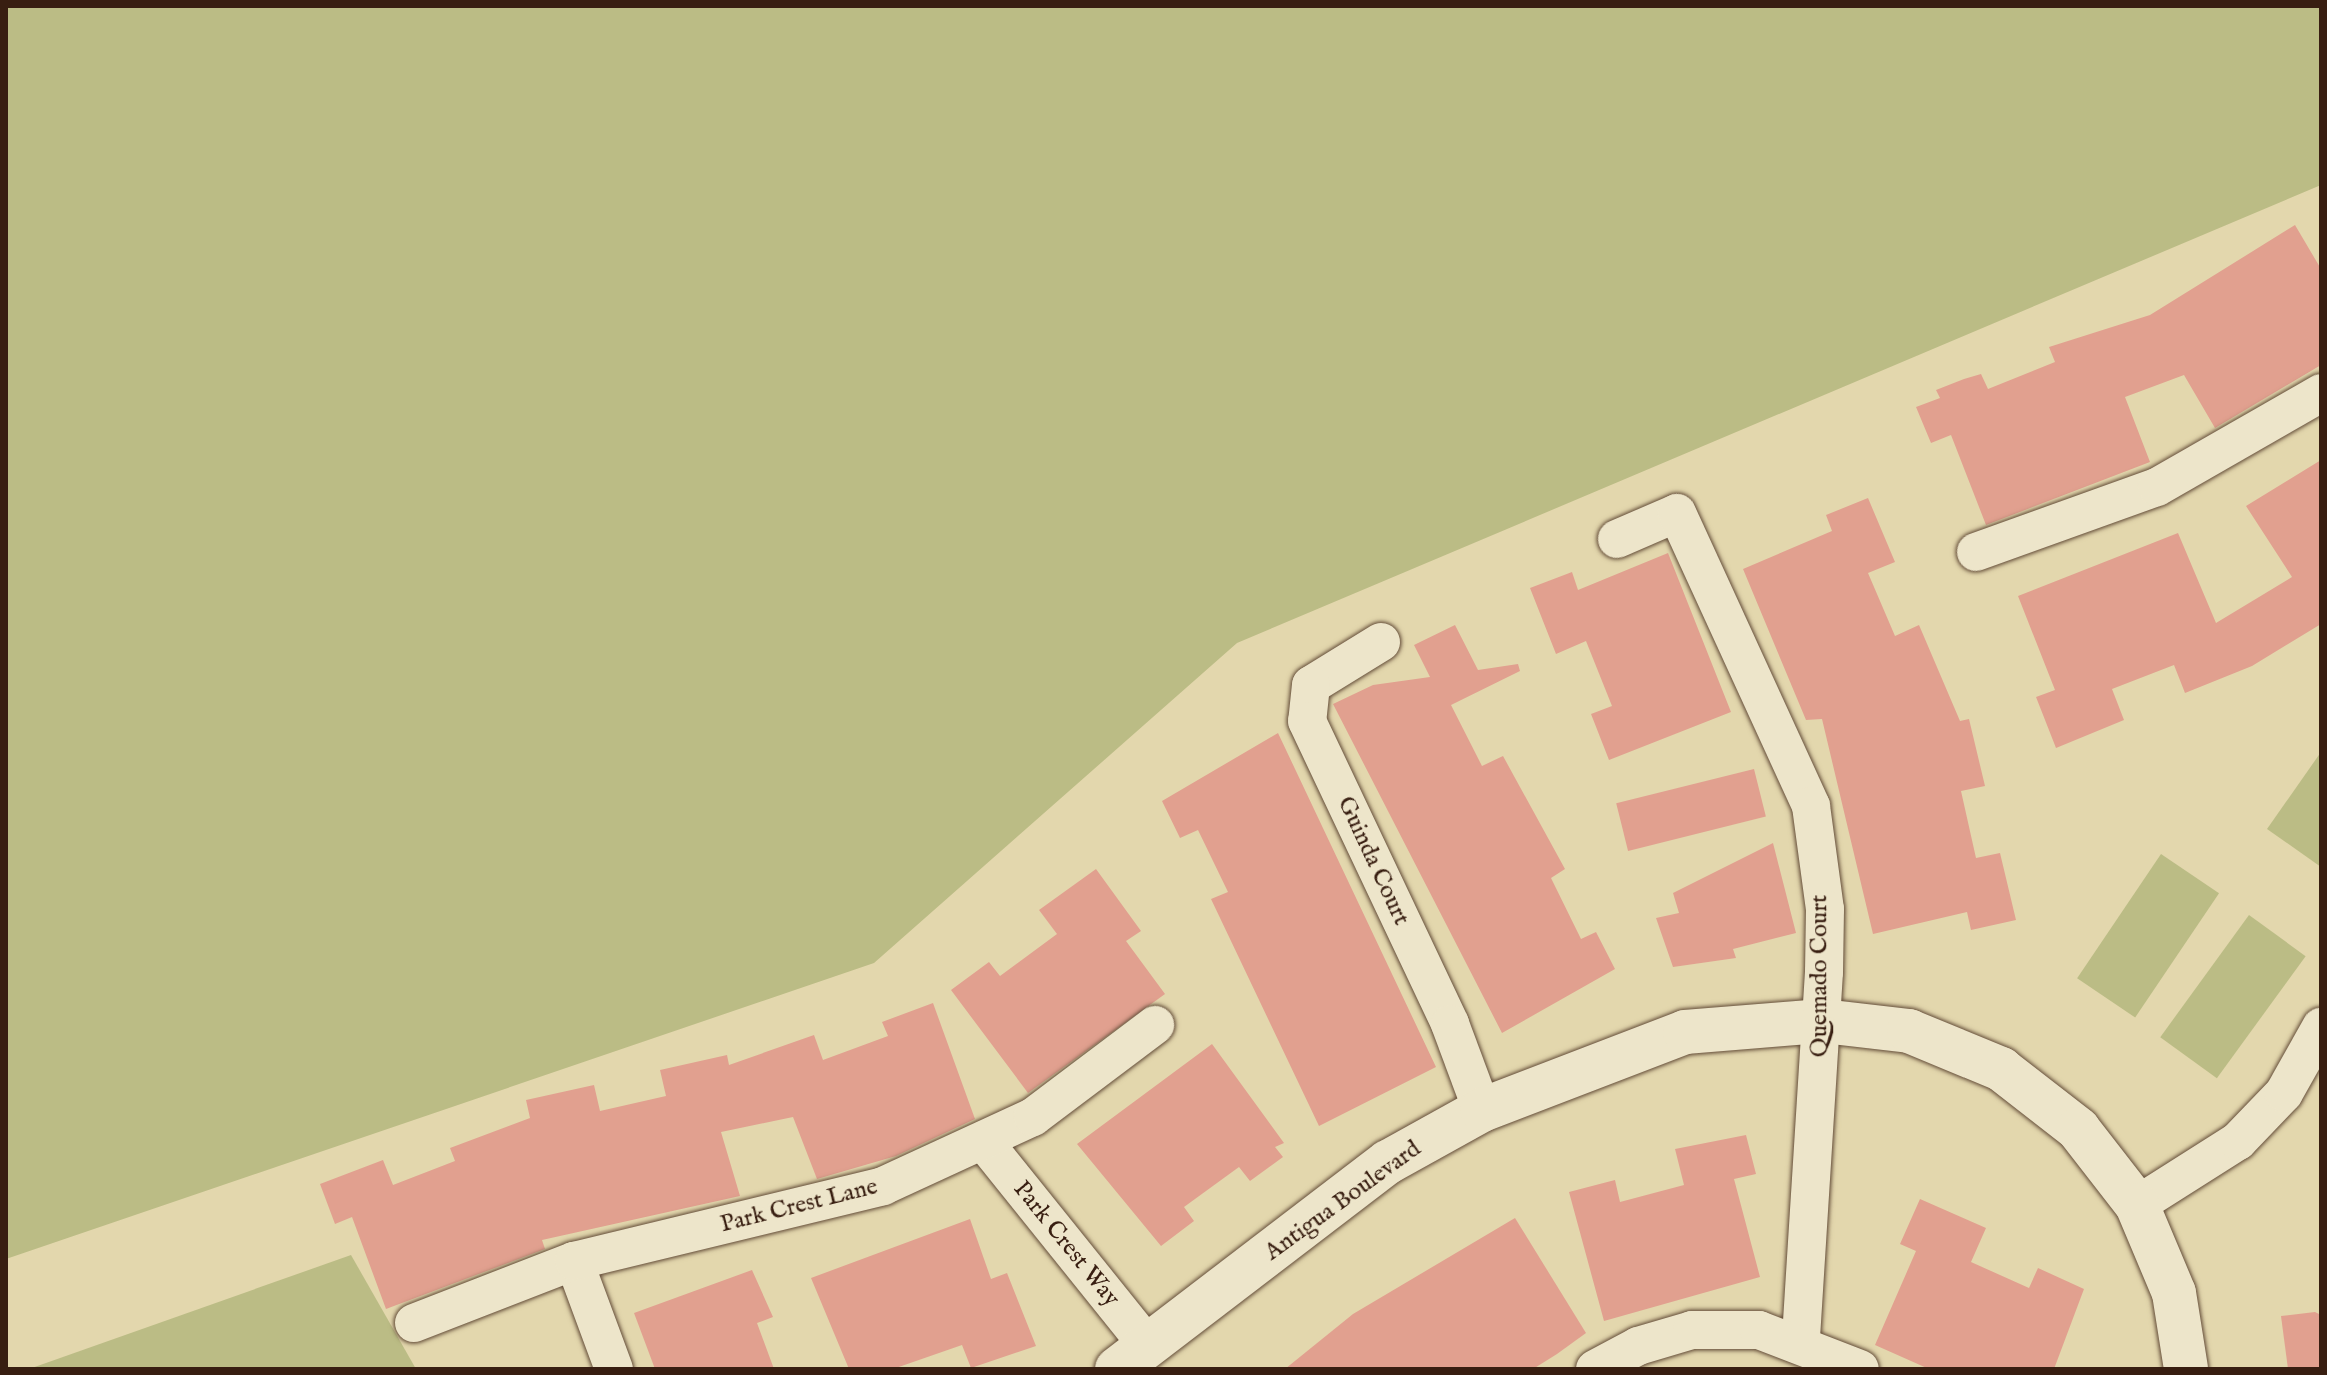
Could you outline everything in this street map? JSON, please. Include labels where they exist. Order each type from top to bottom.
[{"type":"street","points":[[1976,552],[2157,487],[2321,393]]},
{"type":"street","name":"Quemado Court","points":[[1617,539],[1677,513],[1811,806],[1825,909],[1823,1021],[1801,1342]]},
{"type":"street","name":"Guinda Court","points":[[1381,642],[1311,685],[1307,721],[1450,1024],[1482,1110]]},
{"type":"street","name":"Antigua Boulevard","points":[[1133,1358],[1388,1162],[1482,1110],[1685,1032],[1823,1021],[1909,1031],[2001,1069],[2078,1129],[2137,1205],[2174,1293],[2186,1369]]},
{"type":"street","name":"Park Crest Lane","points":[[414,1323],[574,1261],[883,1186],[1033,1117],[1155,1025]]},
{"type":"street","points":[[2137,1205],[2238,1141],[2284,1093],[2321,1027]]},
{"type":"street","name":"Park Crest Way","points":[[984,1142],[1133,1358]]},
{"type":"street","points":[[574,1261],[614,1369]]},
{"type":"street","points":[[1595,1369],[1638,1346],[1692,1330],[1759,1330],[1801,1342],[1860,1369]]},
{"type":"green space","points":[[6,6],[2321,6],[2321,185],[1237,643],[874,963],[6,1259]]},
{"type":"green space","points":[[2321,752],[2321,867],[2267,829]]},
{"type":"green space","points":[[2161,854],[2219,893],[2135,1017],[2077,978]]},
{"type":"green space","points":[[2249,915],[2306,956],[2217,1078],[2160,1037]]},
{"type":"green space","points":[[351,1255],[416,1369],[29,1369]]},
{"type":"building","points":[[2295,225],[2321,269],[2321,365],[2215,428],[2184,375],[2125,397],[2150,462],[1986,525],[1951,435],[1931,443],[1916,407],[1940,398],[1936,390],[1964,379],[1981,374],[1988,389],[2055,362],[2049,347],[2150,315]]},
{"type":"building","points":[[2321,460],[2321,624],[2252,666],[2185,693],[2174,665],[2112,689],[2124,720],[2056,748],[2036,697],[2055,690],[2018,596],[2178,533],[2216,623],[2292,577],[2246,506]]},
{"type":"building","points":[[1868,498],[1895,562],[1868,573],[1895,636],[1919,625],[1960,721],[1969,719],[1985,786],[1961,791],[1976,858],[2000,853],[2016,920],[1971,930],[1967,912],[1873,934],[1822,719],[1806,720],[1743,569],[1832,531],[1826,515]]},
{"type":"building","points":[[1668,553],[1731,712],[1609,760],[1591,714],[1612,706],[1586,641],[1556,654],[1530,588],[1572,572],[1578,590]]},
{"type":"building","points":[[1455,625],[1478,670],[1518,664],[1520,671],[1451,705],[1482,766],[1503,756],[1565,869],[1551,878],[1581,939],[1596,932],[1615,969],[1502,1033],[1333,704],[1373,685],[1430,677],[1414,645]]},
{"type":"building","points":[[1278,733],[1436,1067],[1319,1126],[1211,899],[1228,892],[1198,830],[1180,838],[1162,801]]},
{"type":"building","points":[[1754,769],[1766,817],[1628,851],[1616,803]]},
{"type":"building","points":[[1773,843],[1796,933],[1733,949],[1736,958],[1673,967],[1656,918],[1679,913],[1673,893]]},
{"type":"building","points":[[1096,869],[1141,931],[1126,941],[1165,994],[1028,1093],[951,990],[989,962],[1000,976],[1057,934],[1039,910]]},
{"type":"building","points":[[933,1003],[975,1119],[896,1156],[817,1179],[793,1117],[721,1132],[740,1196],[542,1240],[545,1249],[386,1309],[352,1217],[335,1224],[320,1184],[383,1160],[393,1185],[455,1161],[450,1148],[530,1118],[526,1100],[594,1085],[600,1111],[666,1096],[660,1070],[727,1055],[729,1065],[814,1035],[823,1060],[888,1036],[882,1022]]},
{"type":"building","points":[[1212,1044],[1284,1143],[1275,1147],[1283,1157],[1250,1181],[1239,1167],[1184,1207],[1194,1221],[1161,1246],[1077,1144]]},
{"type":"building","points":[[1746,1135],[1756,1174],[1734,1179],[1760,1277],[1604,1321],[1569,1192],[1615,1180],[1620,1202],[1684,1185],[1675,1149]]},
{"type":"building","points":[[1920,1199],[1986,1228],[1971,1262],[2029,1288],[2038,1268],[2084,1289],[2054,1369],[1929,1369],[1875,1345],[1916,1251],[1900,1244]]},
{"type":"building","points":[[1515,1218],[1586,1333],[1557,1354],[1533,1369],[1285,1369],[1353,1314]]},
{"type":"building","points":[[970,1219],[991,1279],[1007,1273],[1036,1346],[971,1368],[962,1345],[893,1369],[849,1369],[811,1278]]},
{"type":"building","points":[[752,1270],[773,1317],[757,1323],[774,1369],[655,1369],[634,1313]]},
{"type":"building","points":[[2315,1312],[2321,1315],[2321,1369],[2288,1369],[2281,1316]]}]
